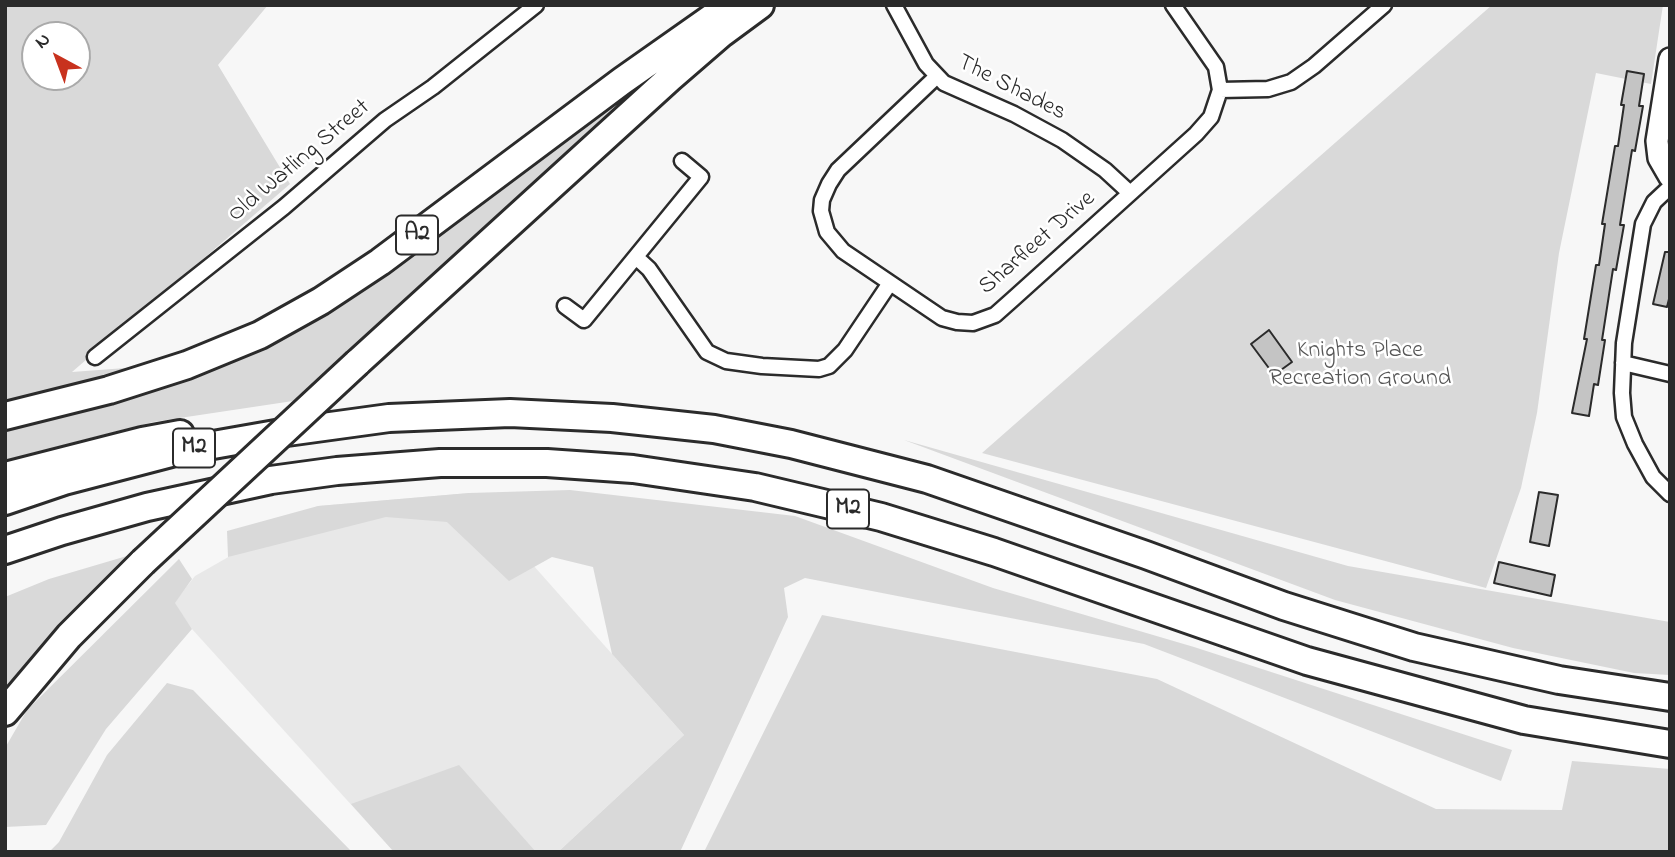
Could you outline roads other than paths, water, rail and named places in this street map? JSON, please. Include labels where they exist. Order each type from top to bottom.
[{"type":"highway","name":"A2","points":[[5,416],[109,390],[187,365],[260,335],[321,301],[380,262],[622,81],[730,5]]},
{"type":"highway","name":"A2","points":[[5,712],[69,636],[144,562],[357,363],[670,78],[722,33],[760,5]]},
{"type":"highway","name":"M2","points":[[5,476],[142,441],[242,423],[352,409],[388,418]]},
{"type":"highway","name":"M2","points":[[5,501],[64,481],[179,451],[221,442],[388,418],[510,413],[612,418],[714,429],[791,444],[927,480],[1284,606],[1414,647],[1559,680],[1670,697]]},
{"type":"highway","name":"M2","points":[[5,550],[71,528],[157,505],[271,480],[337,471],[440,463],[547,463],[644,470],[755,487],[881,517],[994,552],[1307,661],[1524,720],[1670,744]]},
{"type":"street","name":"Old Watling Street","points":[[95,357],[284,207],[385,120],[433,87],[536,5]]},
{"type":"street","name":"The Shades","points":[[894,5],[936,77],[954,89],[1014,114],[1062,140],[1105,170],[1130,193]]},
{"type":"street","points":[[1173,5],[1213,62],[1220,90],[1268,89],[1296,80],[1384,5]]},
{"type":"street","points":[[1670,59],[1657,141],[1659,158],[1670,177]]},
{"type":"street","name":"Sharfleet Drive","points":[[936,77],[838,170],[828,184],[821,211],[824,224],[835,244],[947,320],[969,323],[986,319],[1013,299],[1206,123],[1216,108],[1220,90]]},
{"type":"street","points":[[565,306],[584,320],[701,177],[682,161]]},
{"type":"street","points":[[1670,187],[1654,202],[1643,224],[1623,343],[1624,417],[1653,477],[1670,494]]},
{"type":"street","points":[[636,257],[649,269],[707,352],[726,361],[762,366],[819,369],[829,366],[845,350],[890,283]]},
{"type":"street","points":[[1623,363],[1670,374]]},
{"type":"park label","name":"Knights Place Recreation Ground","points":[[1360,366]]}]
